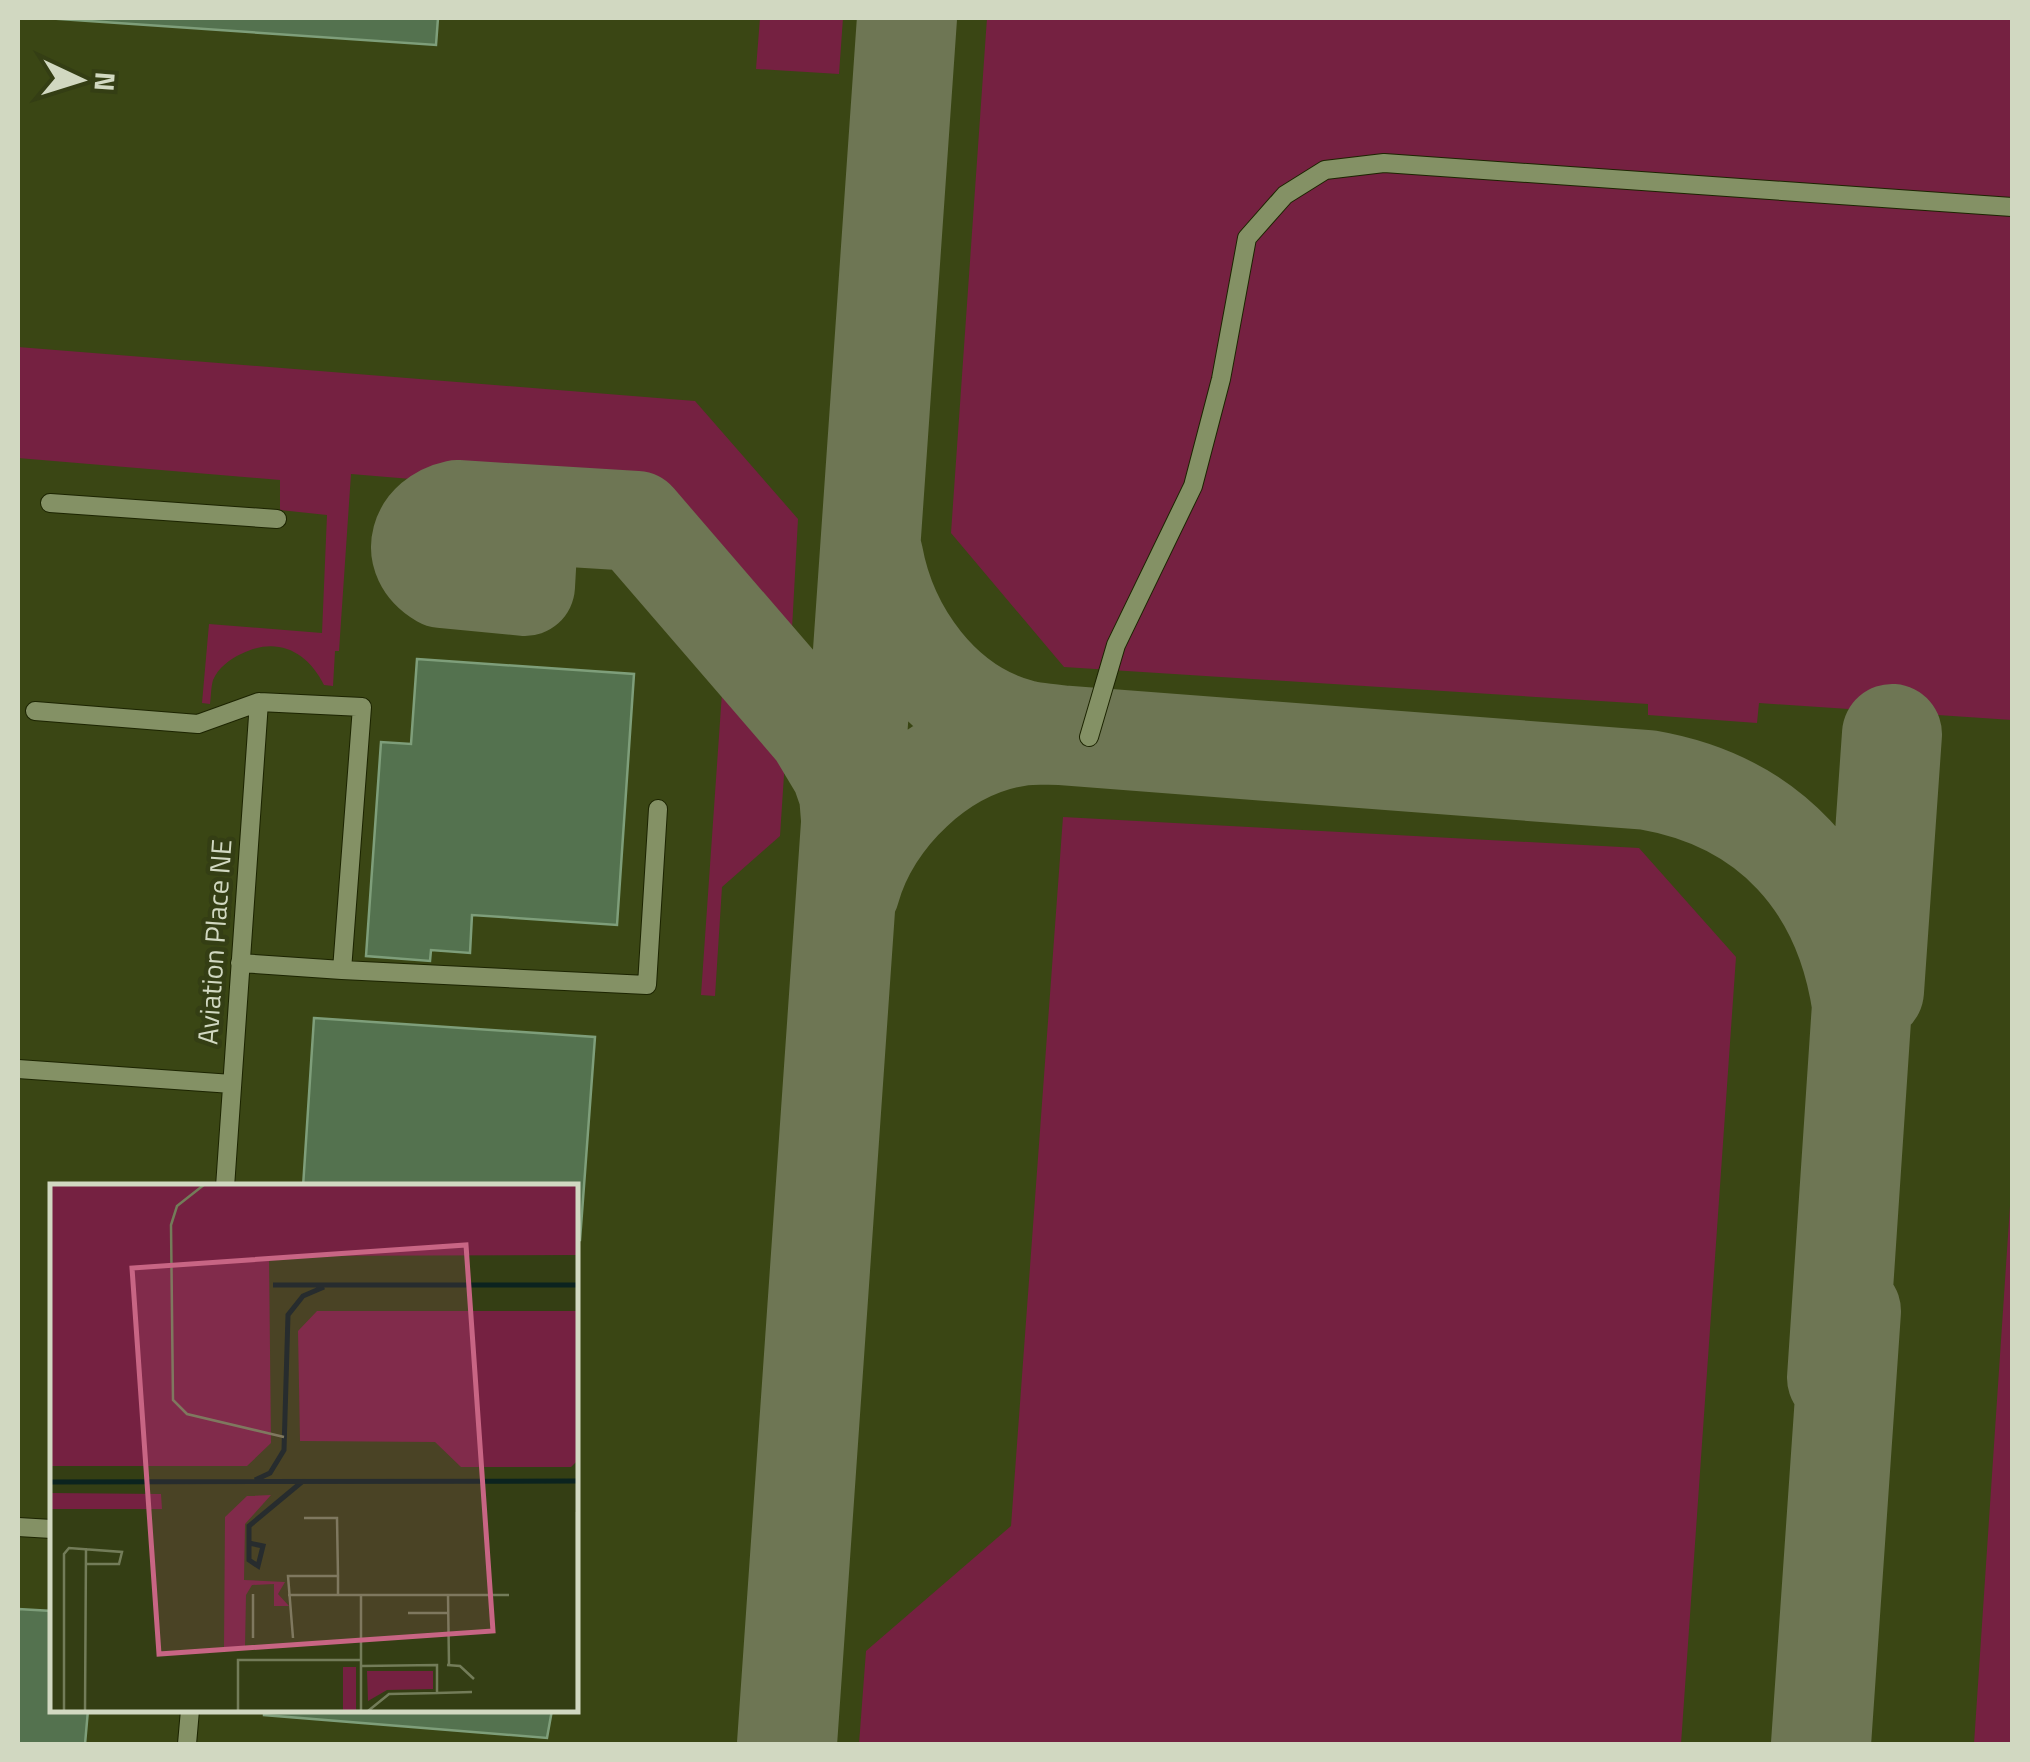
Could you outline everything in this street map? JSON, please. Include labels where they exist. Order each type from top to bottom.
[{"type":"street","points":[[1089,737],[1116,645],[1193,486],[1221,379],[1247,238],[1284,195],[1325,170],[1384,163],[2012,207]]},
{"type":"street","points":[[50,503],[277,519]]},
{"type":"street","points":[[35,711],[198,724],[259,702],[362,707],[342,970]]},
{"type":"street","name":"Aviation Place NE","points":[[225,1184],[259,702]]},
{"type":"street","points":[[240,963],[647,984],[658,809]]},
{"type":"street","points":[[18,1069],[232,1084]]},
{"type":"street","points":[[18,1527],[50,1529]]},
{"type":"street","points":[[187,1744],[190,1712]]},
{"type":"shaded area","points":[[18,18],[2012,18],[2012,1744],[18,1744]]},
{"type":"shaded area","points":[[760,18],[843,18],[839,74],[756,69]]},
{"type":"shaded area","points":[[987,18],[2012,18],[2012,720],[1759,703],[1757,723],[1648,715],[1648,704],[1064,667],[951,533]]},
{"type":"shaded area","points":[[18,347],[695,401],[798,519],[791,647],[775,646],[652,499],[351,474],[339,651],[335,651],[333,686],[324,685],[300,656],[267,646],[225,664],[213,680],[210,704],[202,703],[209,624],[322,633],[327,515],[280,510],[280,480],[18,458]]},
{"type":"shaded area","points":[[724,664],[787,729],[780,836],[722,887],[715,996],[701,995]]},
{"type":"shaded area","points":[[1063,817],[1639,848],[1736,957],[1681,1744],[859,1744],[866,1651],[1011,1526]]},
{"type":"shaded area","points":[[2012,1176],[2012,1744],[1974,1744]]},
{"type":"building","points":[[45,18],[438,18],[436,45]]},
{"type":"building","points":[[417,659],[634,674],[617,925],[472,915],[470,953],[431,950],[430,961],[366,956],[381,742],[411,744]]},
{"type":"building","points":[[314,1018],[595,1037],[580,1240],[578,1184],[303,1184]]},
{"type":"building","points":[[18,1609],[50,1611],[50,1712],[88,1712],[85,1744],[18,1744]]},
{"type":"building","points":[[264,1712],[552,1712],[547,1738]]},
{"type":"taxiway","points":[[787,1744],[907,18]]},
{"type":"taxiway","points":[[550,516],[532,524],[528,533],[525,586],[442,578],[424,560],[421,549],[427,529],[444,514],[457,510],[636,521],[817,731],[841,771],[849,794],[851,819]]},
{"type":"taxiway","points":[[873,555],[891,612],[922,663],[966,704],[1020,729],[1648,780],[1691,791],[1730,807],[1764,828],[1794,855],[1838,921],[1853,961],[1862,1005],[1837,1378]]},
{"type":"taxiway","points":[[1874,991],[1892,734]]},
{"type":"taxiway","points":[[850,890],[874,836],[913,789],[937,770],[991,743],[1025,735],[1059,735]]},
{"type":"taxiway","points":[[1821,1744],[1851,1311]]}]
